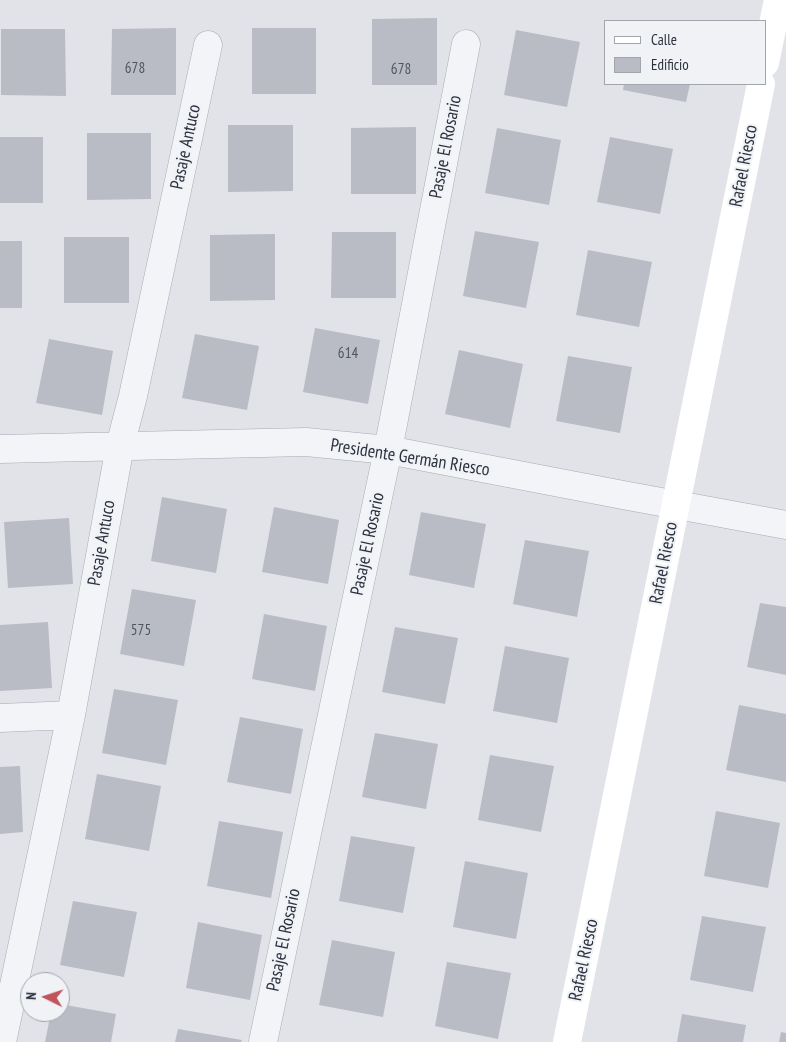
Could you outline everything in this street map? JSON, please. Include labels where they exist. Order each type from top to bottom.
[{"type":"main road","points":[[774,47],[778,0]]},
{"type":"main road","name":"Rafael Riesco","points":[[567,1042],[760,85]]},
{"type":"street","name":"Pasaje El Rosario","points":[[263,1042],[388,450],[466,44]]},
{"type":"street","name":"Pasaje Antuco","points":[[2,1042],[10,952],[71,715],[120,446],[133,396],[208,45]]},
{"type":"street","name":"Presidente Germán Riesco","points":[[0,449],[306,442],[388,450],[608,493],[786,525]]},
{"type":"street","points":[[0,718],[71,715]]},
{"type":"building","points":[[437,18],[437,85],[372,85],[372,19]]},
{"type":"building","points":[[176,28],[176,95],[111,95],[112,29]]},
{"type":"building","points":[[252,28],[316,28],[316,94],[252,94]]},
{"type":"building","points":[[1,29],[65,29],[66,96],[1,95]]},
{"type":"building","points":[[516,30],[580,42],[567,107],[504,95]]},
{"type":"building","points":[[624,85],[690,85],[686,102],[623,90]]},
{"type":"building","points":[[228,125],[293,125],[293,191],[228,192]]},
{"type":"building","points":[[416,127],[416,194],[351,194],[351,128]]},
{"type":"building","points":[[497,128],[561,140],[549,205],[485,193]]},
{"type":"building","points":[[87,133],[151,133],[151,199],[87,200]]},
{"type":"building","points":[[0,137],[43,137],[43,203],[0,203]]},
{"type":"building","points":[[610,137],[673,149],[660,214],[597,202]]},
{"type":"building","points":[[475,231],[539,242],[526,308],[463,296]]},
{"type":"building","points":[[332,232],[396,232],[396,298],[331,298]]},
{"type":"building","points":[[275,234],[275,300],[210,301],[210,235]]},
{"type":"building","points":[[64,237],[129,237],[129,303],[64,303]]},
{"type":"building","points":[[0,241],[22,241],[22,308],[0,308]]},
{"type":"building","points":[[588,250],[652,262],[639,327],[576,315]]},
{"type":"building","points":[[315,328],[380,340],[368,404],[303,392]]},
{"type":"building","points":[[195,334],[259,346],[247,410],[182,398]]},
{"type":"building","points":[[49,339],[113,351],[102,415],[36,403]]},
{"type":"building","points":[[459,350],[523,364],[510,428],[445,414]]},
{"type":"building","points":[[568,356],[632,367],[620,433],[556,421]]},
{"type":"building","points":[[162,497],[227,509],[216,573],[151,561]]},
{"type":"building","points":[[274,507],[339,520],[328,584],[262,572]]},
{"type":"building","points":[[421,512],[486,524],[474,588],[409,575]]},
{"type":"building","points":[[69,518],[73,584],[8,588],[4,522]]},
{"type":"building","points":[[525,540],[589,551],[577,617],[513,604]]},
{"type":"building","points":[[132,589],[196,600],[184,666],[120,654]]},
{"type":"building","points":[[760,603],[786,607],[786,675],[747,667]]},
{"type":"building","points":[[264,614],[327,626],[315,691],[252,679]]},
{"type":"building","points":[[48,622],[52,688],[0,691],[0,625]]},
{"type":"building","points":[[395,627],[458,638],[445,704],[382,692]]},
{"type":"building","points":[[505,646],[569,658],[557,723],[493,711]]},
{"type":"building","points":[[114,689],[178,700],[166,765],[102,753]]},
{"type":"building","points":[[739,705],[786,714],[786,782],[726,770]]},
{"type":"building","points":[[240,717],[303,729],[291,794],[227,782]]},
{"type":"building","points":[[375,733],[438,744],[426,809],[362,797]]},
{"type":"building","points":[[490,755],[554,766],[541,832],[478,820]]},
{"type":"building","points":[[20,766],[23,832],[0,834],[0,767]]},
{"type":"building","points":[[97,774],[161,786],[149,851],[85,839]]},
{"type":"building","points":[[716,811],[780,823],[768,888],[704,876]]},
{"type":"building","points":[[219,821],[283,832],[271,898],[207,886]]},
{"type":"building","points":[[351,836],[415,847],[403,913],[339,901]]},
{"type":"building","points":[[465,861],[528,873],[516,939],[453,927]]},
{"type":"building","points":[[73,901],[137,912],[124,977],[60,965]]},
{"type":"building","points":[[702,916],[766,927],[753,992],[690,980]]},
{"type":"building","points":[[198,922],[262,935],[250,1000],[186,988]]},
{"type":"building","points":[[332,940],[395,952],[383,1017],[319,1005]]},
{"type":"building","points":[[447,962],[511,973],[498,1039],[435,1026]]},
{"type":"building","points":[[70,1006],[116,1014],[111,1042],[45,1042],[49,1022],[70,1022]]},
{"type":"building","points":[[682,1014],[746,1025],[743,1042],[677,1042]]},
{"type":"building","points":[[178,1029],[242,1040],[241,1042],[175,1042]]},
{"type":"building","points":[[781,1032],[786,1033],[786,1042],[779,1042]]}]
